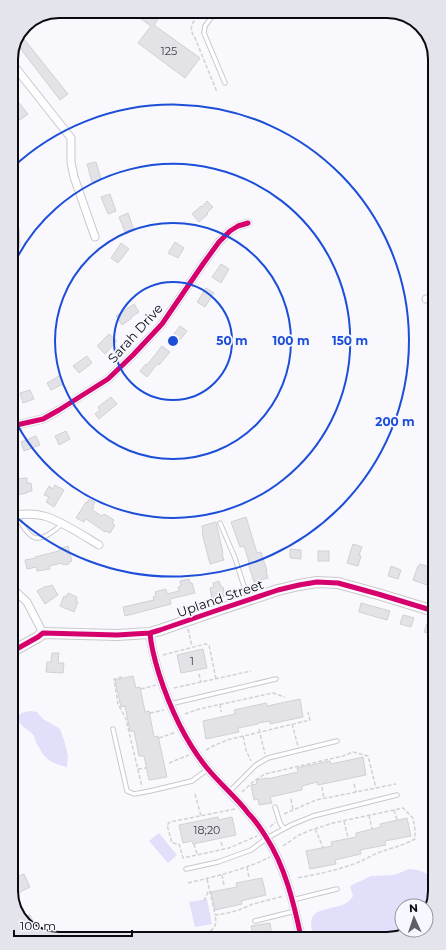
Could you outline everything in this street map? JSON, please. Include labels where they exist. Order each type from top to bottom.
[{"type":"street","points":[[18,71],[71,138],[71,162],[74,177],[95,237]]},
{"type":"street","name":"Sarah Drive","points":[[18,425],[43,419],[108,379],[162,324],[219,242],[230,231],[238,226],[248,223]]},
{"type":"street","points":[[18,515],[44,516],[62,524],[99,545]]},
{"type":"street","name":"Upland Street","points":[[43,633],[117,635],[150,633],[248,600],[299,585],[317,582],[338,583],[428,609]]},
{"type":"street","points":[[18,594],[27,602],[43,633],[18,648]]},
{"type":"street","points":[[150,633],[150,642],[168,707],[177,719],[190,744],[208,770],[248,812],[267,838],[279,860],[292,900],[300,932]]},
{"type":"lane","points":[[210,18],[204,26],[204,33],[225,83]]},
{"type":"lane","points":[[18,520],[30,535],[38,538],[48,536],[62,524]]},
{"type":"lane","points":[[220,523],[235,558],[248,600]]},
{"type":"lane","points":[[168,707],[276,679]]},
{"type":"lane","points":[[113,729],[127,791],[134,794],[143,793],[192,781],[208,770]]},
{"type":"lane","points":[[228,792],[255,766],[268,758],[337,741]]},
{"type":"lane","points":[[186,869],[218,862],[251,850],[267,838],[313,816],[397,795]]},
{"type":"lane","points":[[275,807],[278,819],[284,829]]},
{"type":"lane","points":[[292,900],[336,889]]},
{"type":"lane","points":[[255,921],[295,911]]},
{"type":"path","points":[[196,18],[192,23],[192,32],[217,92]]},
{"type":"path","points":[[186,621],[193,647]]},
{"type":"path","points":[[163,654],[205,644],[209,645],[216,679]]},
{"type":"path","points":[[174,688],[251,671]]},
{"type":"path","points":[[199,674],[201,682]]},
{"type":"path","points":[[122,677],[114,679],[118,704],[126,719],[143,793]]},
{"type":"path","points":[[140,689],[156,685]]},
{"type":"path","points":[[185,714],[220,704],[273,693],[285,697]]},
{"type":"path","points":[[220,704],[221,712]]},
{"type":"path","points":[[150,713],[168,707]]},
{"type":"path","points":[[206,750],[228,740],[310,720],[308,712]]},
{"type":"path","points":[[292,724],[299,750]]},
{"type":"path","points":[[259,728],[264,750],[268,758]]},
{"type":"path","points":[[159,738],[176,732]]},
{"type":"path","points":[[243,736],[246,750],[255,766]]},
{"type":"path","points":[[242,792],[254,781],[265,774],[343,756],[353,752],[368,756],[376,788]]},
{"type":"path","points":[[169,763],[190,754]]},
{"type":"path","points":[[138,769],[146,768]]},
{"type":"path","points":[[354,784],[356,792]]},
{"type":"path","points":[[270,827],[282,815],[316,800],[396,784]]},
{"type":"path","points":[[322,787],[324,798]]},
{"type":"path","points":[[195,794],[201,816]]},
{"type":"path","points":[[290,799],[293,810]]},
{"type":"path","points":[[282,846],[299,835],[315,829],[369,815],[403,808],[413,818],[415,839],[387,851],[380,852],[353,865],[329,872],[296,878]]},
{"type":"path","points":[[236,809],[170,822],[167,825],[172,843],[179,844],[183,858],[229,848],[258,835]]},
{"type":"path","points":[[394,810],[397,820]]},
{"type":"path","points":[[369,815],[372,829]]},
{"type":"path","points":[[344,821],[348,838]]},
{"type":"path","points":[[315,829],[323,848]]},
{"type":"path","points":[[221,842],[223,849]]},
{"type":"path","points":[[194,844],[197,854]]},
{"type":"path","points":[[188,884],[247,867],[270,857]]},
{"type":"path","points":[[247,867],[250,878]]},
{"type":"path","points":[[222,875],[224,885]]},
{"type":"path","points":[[207,879],[216,924],[214,930],[210,932]]},
{"type":"path","points":[[204,900],[210,889]]},
{"type":"path","points":[[215,914],[228,913],[285,895]]},
{"type":"shaded area","points":[[30,711],[37,712],[43,719],[60,729],[68,756],[67,767],[51,762],[39,748],[32,733],[19,721],[18,717],[20,714]]},
{"type":"shaded area","points":[[159,833],[177,855],[168,863],[149,841]]},
{"type":"shaded area","points":[[409,869],[423,872],[428,874],[428,898],[394,898],[394,931],[312,932],[311,922],[315,914],[349,901],[353,896],[350,887],[371,876],[394,875]]},
{"type":"shaded area","points":[[207,899],[212,924],[195,927],[189,902]]},
{"type":"building","points":[[140,18],[159,18],[154,25],[200,58],[185,78],[138,43],[151,26]]},
{"type":"building","points":[[24,39],[68,94],[60,100],[19,47]]},
{"type":"building","points":[[18,102],[28,114],[20,120],[18,117]]},
{"type":"building","points":[[96,162],[101,179],[92,182],[87,164]]},
{"type":"building","points":[[110,194],[116,211],[108,214],[101,197]]},
{"type":"building","points":[[207,201],[213,207],[199,222],[192,214],[201,206],[202,207]]},
{"type":"building","points":[[128,213],[134,230],[126,234],[119,217]]},
{"type":"building","points":[[18,228],[19,228],[20,247],[18,247]]},
{"type":"building","points":[[175,242],[184,248],[178,258],[168,253]]},
{"type":"building","points":[[121,243],[129,249],[118,263],[111,258]]},
{"type":"building","points":[[221,264],[229,269],[221,283],[212,277]]},
{"type":"building","points":[[206,288],[214,293],[205,307],[197,302]]},
{"type":"building","points":[[134,304],[139,312],[122,325],[116,316]]},
{"type":"building","points":[[180,326],[187,331],[180,340],[173,335]]},
{"type":"building","points":[[109,334],[117,341],[105,354],[97,346]]},
{"type":"building","points":[[162,346],[170,352],[159,365],[158,363],[147,377],[140,371],[146,364],[147,365]]},
{"type":"building","points":[[87,356],[92,363],[79,373],[73,366]]},
{"type":"building","points":[[59,376],[63,384],[51,390],[47,383]]},
{"type":"building","points":[[30,390],[34,399],[23,403],[20,393]]},
{"type":"building","points":[[111,397],[117,404],[99,419],[95,414],[100,410],[98,407]]},
{"type":"building","points":[[66,431],[70,439],[59,445],[55,436]]},
{"type":"building","points":[[36,436],[40,445],[24,451],[21,442]]},
{"type":"building","points":[[27,478],[27,483],[31,483],[32,491],[18,495],[18,479]]},
{"type":"building","points":[[55,485],[64,490],[54,507],[46,502],[49,497],[44,495],[49,486],[53,489]]},
{"type":"building","points":[[89,499],[95,502],[92,510],[102,516],[104,514],[114,520],[112,523],[115,525],[110,533],[105,532],[86,519],[84,522],[76,518]]},
{"type":"building","points":[[246,517],[257,553],[261,552],[268,578],[254,582],[244,546],[240,547],[231,522]]},
{"type":"building","points":[[216,522],[224,560],[210,564],[202,533],[202,526]]},
{"type":"building","points":[[353,544],[362,547],[359,555],[361,556],[358,566],[347,563]]},
{"type":"building","points":[[68,546],[72,561],[69,562],[69,564],[63,565],[62,563],[49,566],[50,569],[37,571],[36,567],[27,569],[25,560],[59,551],[59,549]]},
{"type":"building","points":[[290,549],[301,550],[301,559],[290,558]]},
{"type":"building","points":[[318,551],[329,551],[329,561],[318,561]]},
{"type":"building","points":[[420,564],[428,566],[427,585],[413,580]]},
{"type":"building","points":[[391,566],[401,570],[398,579],[388,576]]},
{"type":"building","points":[[189,579],[195,593],[170,599],[171,604],[125,616],[123,607],[154,600],[153,597],[156,596],[155,592],[166,589],[167,594],[179,591],[178,587],[181,586],[180,581]]},
{"type":"building","points":[[219,581],[221,587],[223,587],[225,596],[212,599],[210,588],[214,587],[213,583]]},
{"type":"building","points":[[52,585],[58,595],[45,604],[37,591],[46,586]]},
{"type":"building","points":[[68,593],[77,597],[76,601],[78,602],[74,612],[60,606],[64,596],[66,597]]},
{"type":"building","points":[[361,603],[390,611],[387,620],[359,612]]},
{"type":"building","points":[[403,615],[414,618],[411,627],[400,624]]},
{"type":"building","points":[[428,621],[428,633],[424,632]]},
{"type":"building","points":[[203,649],[207,668],[181,673],[177,655]]},
{"type":"building","points":[[52,653],[59,653],[58,663],[64,663],[63,673],[46,672],[47,662],[51,662]]},
{"type":"building","points":[[133,676],[136,688],[140,687],[145,712],[149,711],[154,737],[158,736],[167,777],[149,780],[144,756],[139,756],[134,731],[130,731],[125,706],[121,707],[115,680]]},
{"type":"building","points":[[300,699],[303,717],[270,724],[270,721],[258,723],[238,728],[239,732],[206,739],[203,721],[235,714],[234,710],[266,703],[267,706]]},
{"type":"building","points":[[363,757],[366,775],[318,785],[317,782],[302,786],[302,790],[270,797],[272,803],[259,805],[258,799],[254,800],[251,785],[257,784],[256,780],[298,772],[297,768],[330,761],[331,764]]},
{"type":"building","points":[[218,817],[219,820],[232,817],[236,835],[193,844],[192,841],[183,843],[179,825]]},
{"type":"building","points":[[407,818],[411,836],[385,841],[386,845],[360,850],[361,854],[335,860],[336,864],[310,869],[306,851],[332,846],[331,842],[356,837],[356,833],[381,827],[380,824]]},
{"type":"building","points":[[24,874],[30,887],[18,893],[18,891],[18,876]]},
{"type":"building","points":[[262,878],[266,895],[241,901],[242,904],[215,910],[211,892],[237,887],[236,883]]},
{"type":"building","points":[[30,915],[34,924],[30,920],[27,916]]},
{"type":"building","points":[[270,923],[271,932],[252,932],[251,926]]},
{"type":"cycle path","points":[[18,425],[43,419],[108,379],[162,324],[219,242],[230,231],[238,226],[248,223]]},
{"type":"cycle path","points":[[18,648],[43,633],[117,635],[150,633],[278,590],[317,582],[338,583],[428,609]]},
{"type":"cycle path","points":[[150,633],[152,649],[159,674],[179,724],[199,758],[253,819],[273,848],[284,873],[300,932]]}]
